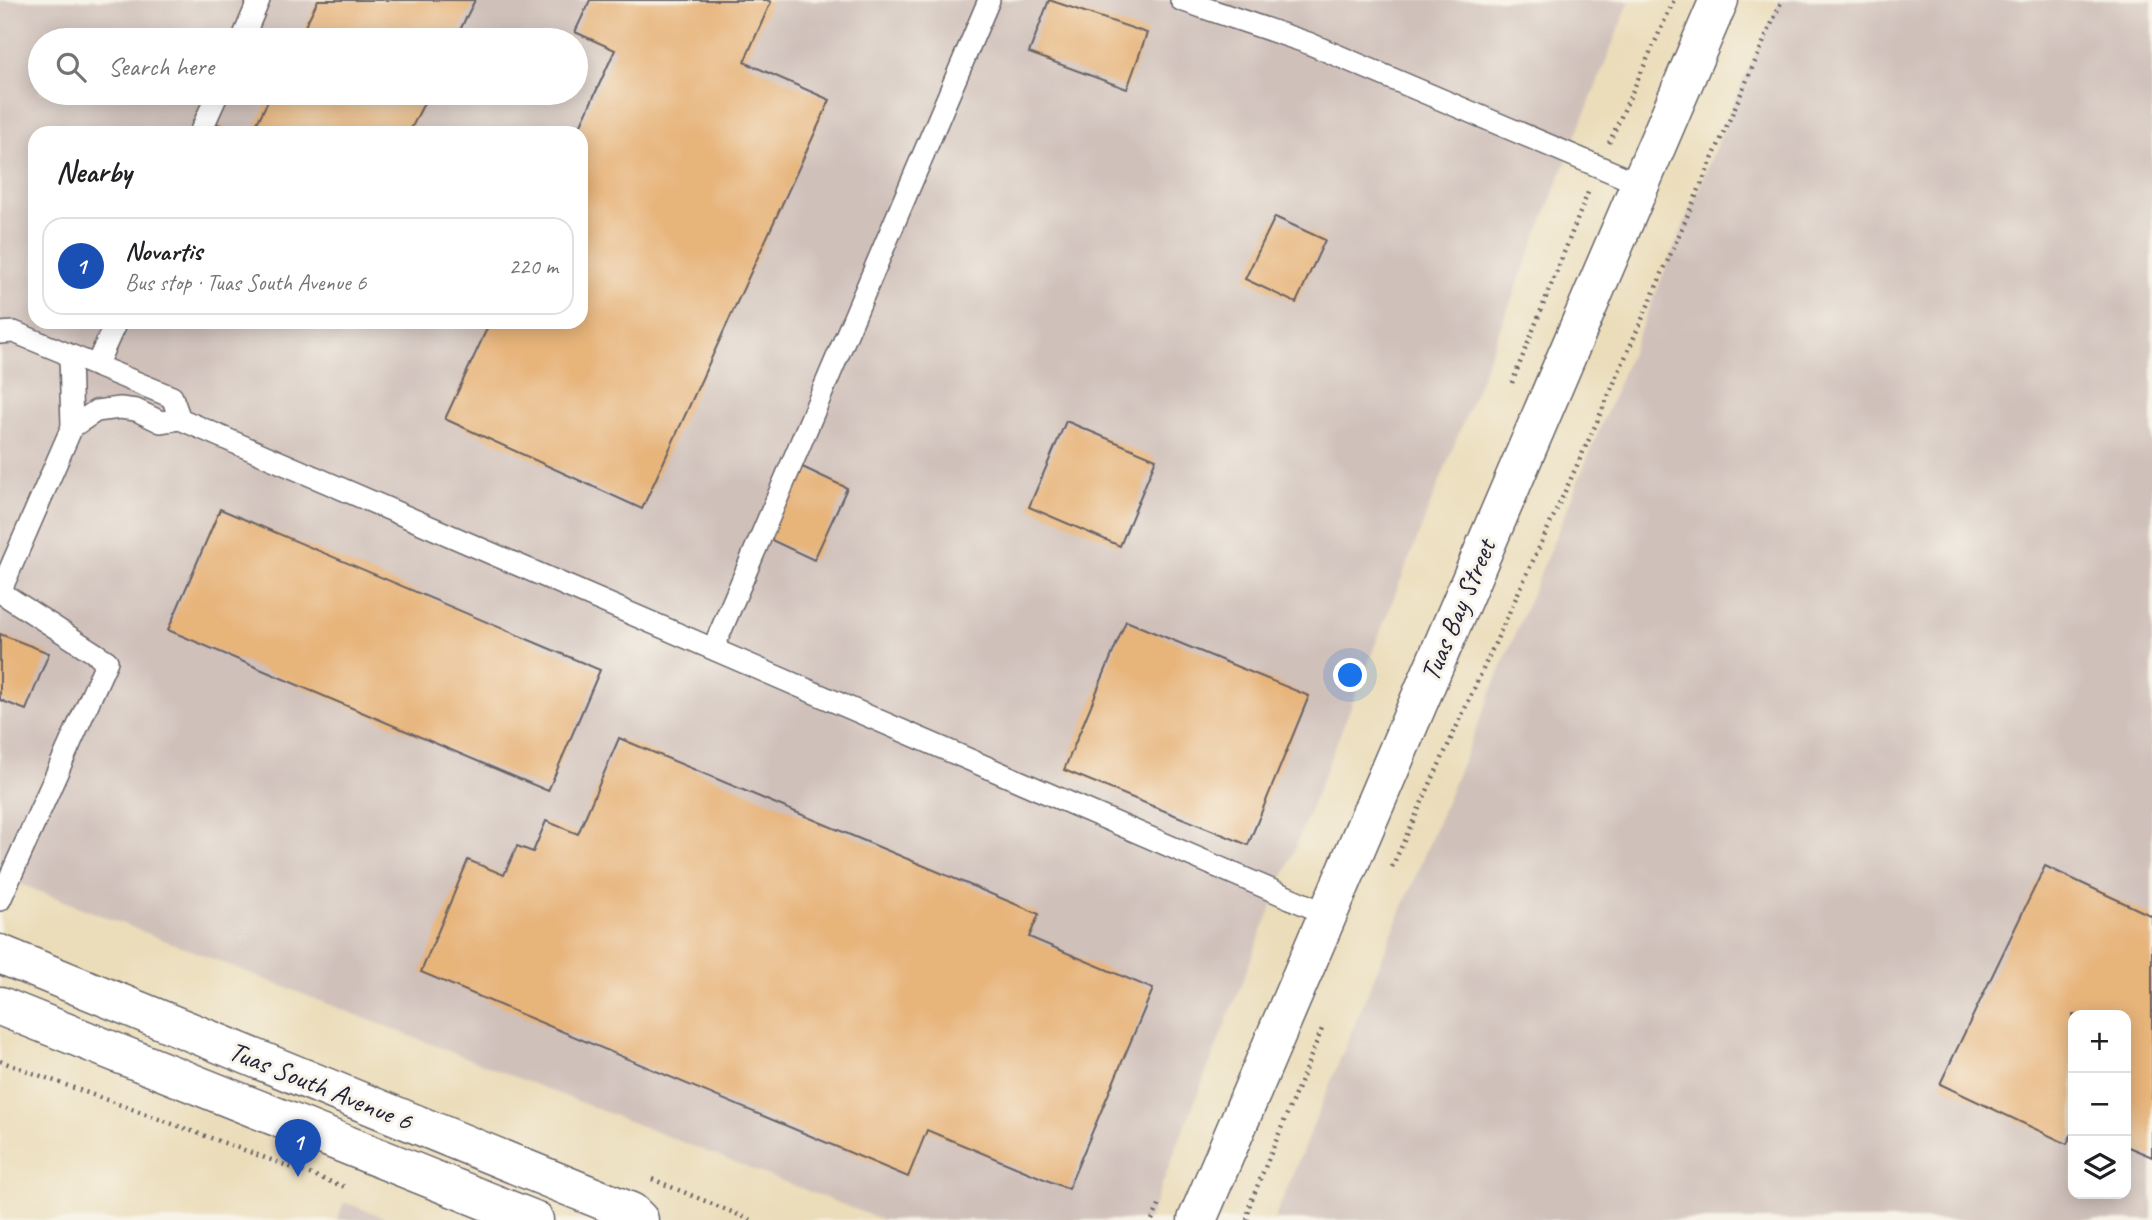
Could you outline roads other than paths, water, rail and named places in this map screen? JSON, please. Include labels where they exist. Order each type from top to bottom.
[{"type":"street","name":"Tuas Bay Street","points":[[1197,1220],[1640,184],[1713,2]]},
{"type":"street","name":"Tuas South Avenue 6","points":[[0,954],[631,1212],[639,1220]]},
{"type":"street","name":"Tuas South Avenue 6","points":[[0,1006],[534,1220]]},
{"type":"lane","points":[[247,28],[260,0]]},
{"type":"lane","points":[[713,649],[989,0]]},
{"type":"lane","points":[[1181,0],[1308,43],[1640,184]]},
{"type":"lane","points":[[203,126],[213,105]]},
{"type":"lane","points":[[96,366],[113,329]]},
{"type":"lane","points":[[0,333],[14,332],[172,397],[180,419]]},
{"type":"lane","points":[[0,900],[107,661],[0,592],[72,427],[70,355]]},
{"type":"lane","points":[[72,427],[96,411],[120,408],[136,410],[161,422],[180,419],[1327,914]]},
{"type":"place","name":"Novartis","points":[[298,1177]]}]
